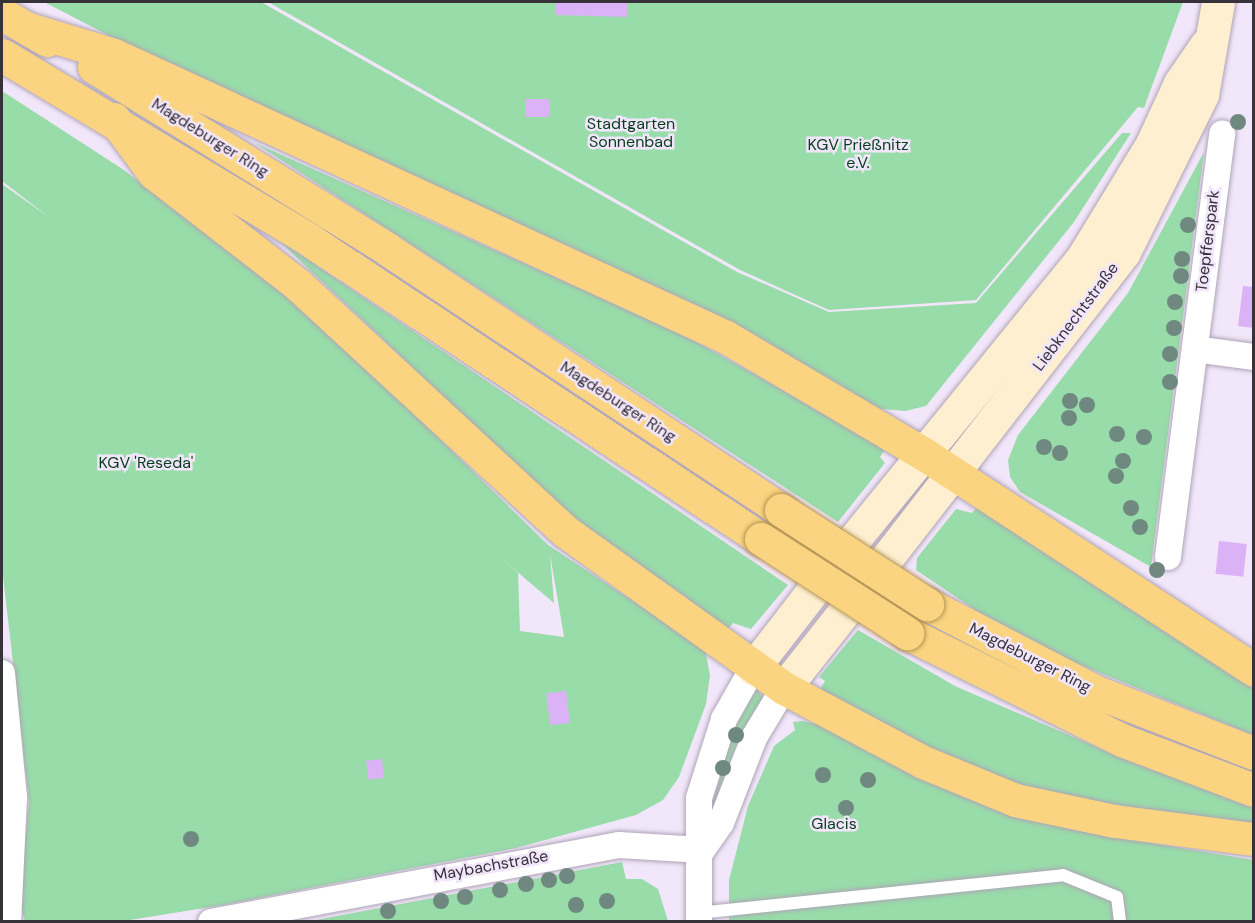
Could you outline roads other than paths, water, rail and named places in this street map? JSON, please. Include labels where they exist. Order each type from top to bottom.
[{"type":"highway","points":[[15,22],[114,55],[657,301],[924,454],[1254,670]]},
{"type":"highway","name":"Magdeburger Ring","points":[[15,22],[387,249],[927,604],[1099,693],[1254,753]]},
{"type":"highway","name":"Magdeburger Ring","points":[[2,55],[114,119],[311,241],[907,633],[1124,741],[1254,790]]},
{"type":"highway","points":[[114,119],[154,173],[296,283],[566,532],[784,688],[997,794],[1074,814],[1254,839]]},
{"type":"main road","name":"Liebknechtstraße","points":[[886,559],[955,475],[1124,252],[1191,121],[1202,94],[1208,44],[1218,2]]},
{"type":"main road","name":"Liebknechtstraße","points":[[855,538],[1083,257],[1152,144],[1180,82],[1208,44]]},
{"type":"main road","points":[[753,668],[812,592]]},
{"type":"main road","points":[[784,688],[844,612]]},
{"type":"street","name":"Toepfferspark","points":[[1168,557],[1222,133]]},
{"type":"street","points":[[1195,350],[1254,357]]},
{"type":"street","points":[[698,917],[702,850],[695,819],[705,773],[724,719],[753,668]]},
{"type":"street","points":[[2,673],[14,797],[8,921]]},
{"type":"street","points":[[702,850],[721,823],[752,744],[784,688]]},
{"type":"street","name":"Maybachstraße","points":[[211,921],[619,845],[702,850]]},
{"type":"lane","points":[[698,917],[1063,875],[1117,897],[1120,921]]},
{"type":"park label","name":"Stadtgarten Sonnenbad","points":[[631,133]]},
{"type":"park label","name":"KGV Prießnitz e.V.","points":[[858,154]]},
{"type":"park label","name":"KGV 'Reseda'","points":[[146,463]]},
{"type":"park label","name":"Glacis","points":[[834,824]]}]
